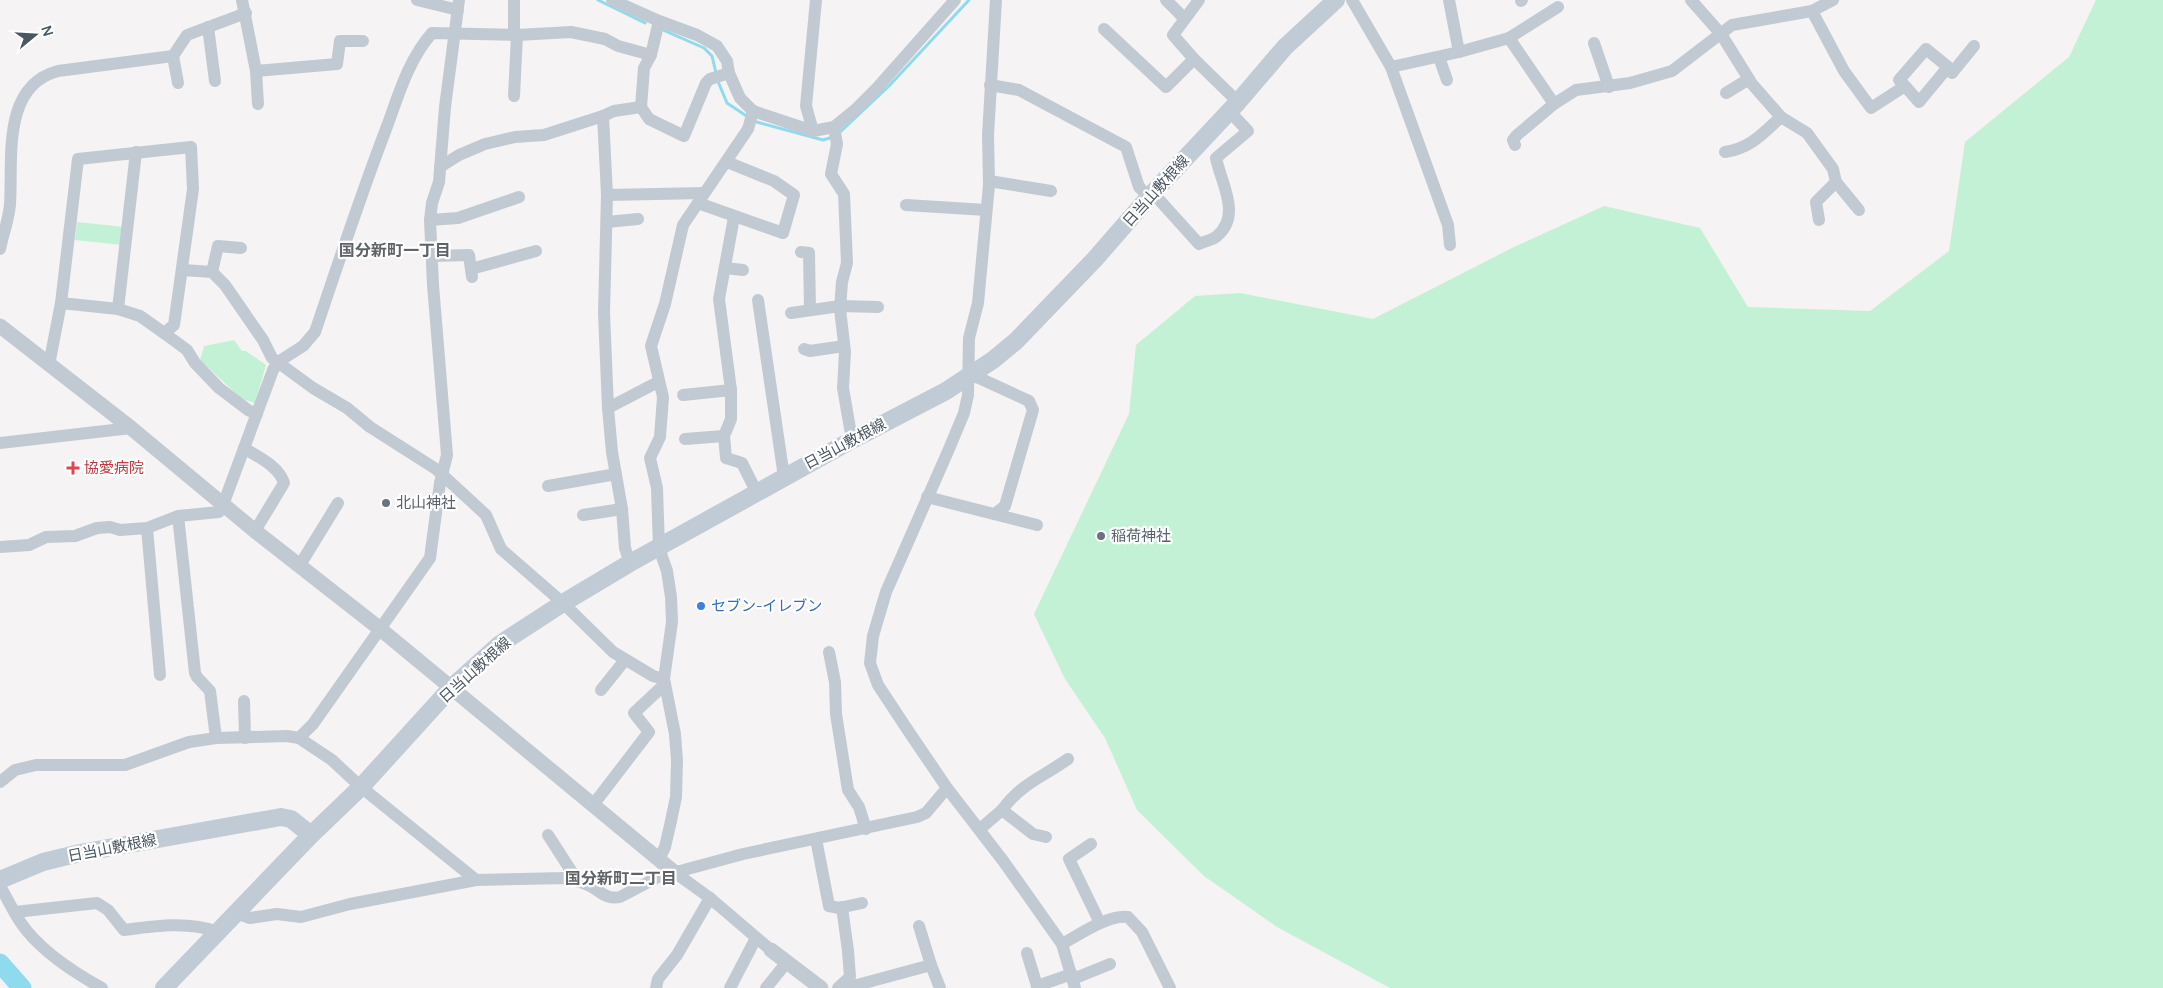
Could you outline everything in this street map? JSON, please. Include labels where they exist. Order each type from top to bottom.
[{"type":"main road","name":"日当山敷根線","points":[[164,988],[311,835],[361,787],[451,688],[500,644],[563,602],[630,563],[660,548],[784,477],[946,391],[993,360],[1016,341],[1095,259],[1151,195],[1234,107],[1284,47],[1336,0]]},
{"type":"main road","name":"日当山敷根線","points":[[0,880],[25,868],[62,857],[281,817],[291,820],[311,835]]},
{"type":"street","points":[[242,0],[256,71],[258,104]]},
{"type":"street","points":[[300,738],[313,724],[430,558],[441,476],[447,455],[431,256],[430,220],[432,203],[439,182],[458,5],[416,0]]},
{"type":"street","points":[[514,0],[516,35],[514,96]]},
{"type":"street","points":[[612,0],[659,22],[697,35],[717,46],[727,61],[726,74],[740,98],[753,112],[813,131],[835,134]]},
{"type":"street","points":[[813,131],[806,106],[816,0]]},
{"type":"street","points":[[852,440],[842,388],[844,346],[840,306],[847,263],[844,194],[832,174],[835,134],[954,0]]},
{"type":"street","points":[[996,0],[990,85],[986,210],[978,303],[969,338],[968,395],[964,413],[886,592],[873,636],[870,663],[878,685],[947,788],[980,829],[1062,944],[1073,980]]},
{"type":"street","points":[[1166,0],[1184,18]]},
{"type":"street","points":[[990,85],[1019,90],[1126,148],[1138,187],[1151,195],[1199,244],[1217,237],[1228,223],[1229,201],[1216,158],[1248,131],[1234,107],[1173,34],[1199,0]]},
{"type":"street","points":[[1352,0],[1391,67],[1448,225],[1450,245]]},
{"type":"street","points":[[1448,0],[1458,52]]},
{"type":"street","points":[[1691,0],[1721,34],[1749,79],[1782,116],[1806,133],[1833,169],[1836,182],[1859,210]]},
{"type":"street","points":[[1515,145],[1513,140],[1517,135],[1554,104],[1576,90],[1609,87],[1672,71],[1732,25],[1812,11],[1833,0]]},
{"type":"street","points":[[1391,67],[1439,57],[1509,38],[1558,7]]},
{"type":"street","points":[[1812,11],[1844,71],[1871,108],[1905,86]]},
{"type":"street","points":[[178,83],[173,56],[184,37],[246,13]]},
{"type":"street","points":[[659,22],[652,55],[644,68],[641,108],[649,119],[684,136],[710,79],[726,74]]},
{"type":"street","points":[[208,27],[215,81]]},
{"type":"street","points":[[1104,29],[1166,87],[1194,60]]},
{"type":"street","points":[[0,547],[29,545],[46,537],[75,536],[97,528],[110,527],[120,530],[147,528],[178,516],[219,512],[278,362],[303,346],[315,332],[356,210],[408,72],[420,46],[432,33],[516,35],[571,32],[604,39],[618,46],[652,55]]},
{"type":"street","points":[[1509,38],[1554,104]]},
{"type":"street","points":[[256,71],[337,64],[340,41],[363,41]]},
{"type":"street","points":[[1594,43],[1609,87]]},
{"type":"street","points":[[1948,67],[1919,102],[1899,80],[1926,49],[1948,67],[1952,73],[1974,46]]},
{"type":"street","points":[[0,249],[10,203],[10,149],[6,133],[29,89],[39,79],[48,74],[102,64],[173,56]]},
{"type":"street","points":[[1439,57],[1447,80]]},
{"type":"street","points":[[1726,93],[1749,79]]},
{"type":"street","points":[[440,167],[459,155],[485,144],[515,137],[544,134],[614,111],[641,108]]},
{"type":"street","points":[[659,859],[665,847],[671,821],[676,780],[676,748],[664,681],[672,610],[668,571],[660,548],[658,488],[650,458],[660,438],[663,397],[651,346],[665,304],[683,226],[748,129],[753,112]]},
{"type":"street","points":[[603,116],[607,195],[604,313],[608,408],[622,509],[625,548],[630,563]]},
{"type":"street","points":[[1725,152],[1738,150],[1751,144],[1782,116]]},
{"type":"street","points":[[49,365],[62,303],[78,160],[191,147],[193,189],[183,270],[174,325],[164,333]]},
{"type":"street","points":[[118,308],[136,152]]},
{"type":"street","points":[[607,195],[701,198],[734,217],[783,234],[794,195],[774,181],[727,162]]},
{"type":"street","points":[[988,181],[1051,191]]},
{"type":"street","points":[[1819,220],[1816,202],[1836,182]]},
{"type":"street","points":[[430,220],[458,218],[519,197]]},
{"type":"street","points":[[906,205],[986,210]]},
{"type":"street","points":[[734,217],[719,299],[731,390],[731,419],[724,436],[726,458],[742,463],[757,492]]},
{"type":"street","points":[[607,222],[638,219]]},
{"type":"street","points":[[212,272],[218,246],[241,248]]},
{"type":"street","points":[[431,256],[469,255],[472,273],[536,251]]},
{"type":"street","points":[[801,252],[809,253],[810,310]]},
{"type":"street","points":[[725,268],[743,270]]},
{"type":"street","points":[[183,270],[212,272],[225,285],[257,332],[270,356],[313,388],[347,408],[370,427],[436,469],[441,476],[486,514],[501,548],[563,602],[613,652],[664,681]]},
{"type":"street","points":[[758,300],[784,477]]},
{"type":"street","points":[[62,303],[118,308],[140,316],[187,350],[195,363],[219,388],[248,410],[257,414]]},
{"type":"street","points":[[791,313],[840,306],[878,307]]},
{"type":"street","points":[[0,326],[131,428],[255,531],[379,628],[815,986]]},
{"type":"street","points":[[804,349],[844,346]]},
{"type":"street","points":[[968,375],[979,378],[1029,401],[1033,410],[1005,506],[995,514]]},
{"type":"street","points":[[608,408],[658,382]]},
{"type":"street","points":[[683,395],[731,390]]},
{"type":"street","points":[[0,443],[131,428]]},
{"type":"street","points":[[685,439],[724,436]]},
{"type":"street","points":[[244,448],[268,463],[278,472],[284,483],[255,531]]},
{"type":"street","points":[[548,486],[616,474]]},
{"type":"street","points":[[927,497],[1038,524]]},
{"type":"street","points":[[298,565],[338,503]]},
{"type":"street","points":[[583,515],[622,509]]},
{"type":"street","points":[[178,516],[195,673],[197,678],[210,690],[216,738]]},
{"type":"street","points":[[147,528],[160,675]]},
{"type":"street","points":[[829,652],[836,682],[836,714],[848,790],[859,807],[866,829]]},
{"type":"street","points":[[601,690],[625,660]]},
{"type":"street","points":[[593,805],[650,732],[634,713],[664,681]]},
{"type":"street","points":[[244,701],[245,738]]},
{"type":"street","points":[[0,782],[15,770],[29,767],[72,764],[117,766],[141,760],[189,742],[216,738],[288,736],[300,738],[332,760],[361,787],[476,880]]},
{"type":"street","points":[[980,829],[1002,810],[1014,794],[1068,759]]},
{"type":"street","points":[[236,913],[250,918],[277,914],[301,917],[360,902],[476,880],[566,878],[577,880],[604,896],[616,898],[658,877],[674,872],[743,854],[918,817],[926,813],[947,788]]},
{"type":"street","points":[[1002,810],[1033,834],[1046,837]]},
{"type":"street","points":[[548,835],[577,880]]},
{"type":"street","points":[[816,839],[829,906],[842,908],[862,903]]},
{"type":"street","points":[[1091,844],[1068,859],[1100,924]]},
{"type":"street","points":[[0,886],[21,924],[52,954],[102,988]]},
{"type":"street","points":[[656,988],[658,979],[677,955],[710,898]]},
{"type":"street","points":[[15,912],[97,903],[108,910],[124,930],[200,926],[218,932]]},
{"type":"street","points":[[838,988],[850,977],[842,908]]},
{"type":"street","points":[[1062,944],[1100,924],[1118,917],[1128,917],[1142,932],[1170,988]]},
{"type":"street","points":[[919,926],[940,988]]},
{"type":"street","points":[[730,988],[756,938]]},
{"type":"street","points":[[1027,953],[1038,987],[1073,980],[1110,964]]},
{"type":"street","points":[[766,988],[787,962]]},
{"type":"street","points":[[853,988],[857,985],[931,965]]},
{"type":"green space","points":[[2096,0],[2163,0],[2163,988],[1390,988],[1277,927],[1204,876],[1137,810],[1105,738],[1065,679],[1034,614],[1129,414],[1136,345],[1195,296],[1240,293],[1373,319],[1512,248],[1604,206],[1700,228],[1748,307],[1870,311],[1949,251],[1965,142],[2069,57]]},
{"type":"green space","points":[[77,222],[125,227],[123,245],[75,240]]},
{"type":"green space","points":[[234,340],[242,351],[246,351],[266,365],[255,403],[242,399],[200,360],[204,346]]},
{"type":"waterway","points":[[598,0],[645,23]]},
{"type":"waterway","points":[[838,134],[889,86],[969,0]]},
{"type":"waterway","points":[[663,30],[704,48],[712,56],[716,73]]},
{"type":"waterway","points":[[717,79],[727,103],[748,117]]},
{"type":"waterway","points":[[753,121],[823,140],[833,137]]},
{"type":"waterway","points":[[0,963],[22,988]]},
{"type":"place","name":"協愛病院","points":[[73,468]]},
{"type":"place","name":"北山神社","points":[[386,503]]},
{"type":"place","name":"稲荷神社","points":[[1101,536]]},
{"type":"place","name":"セブン-イレブン","points":[[701,606]]},
{"type":"district","name":"国分新町一丁目","points":[[395,250]]},
{"type":"district","name":"国分新町二丁目","points":[[621,878]]}]
